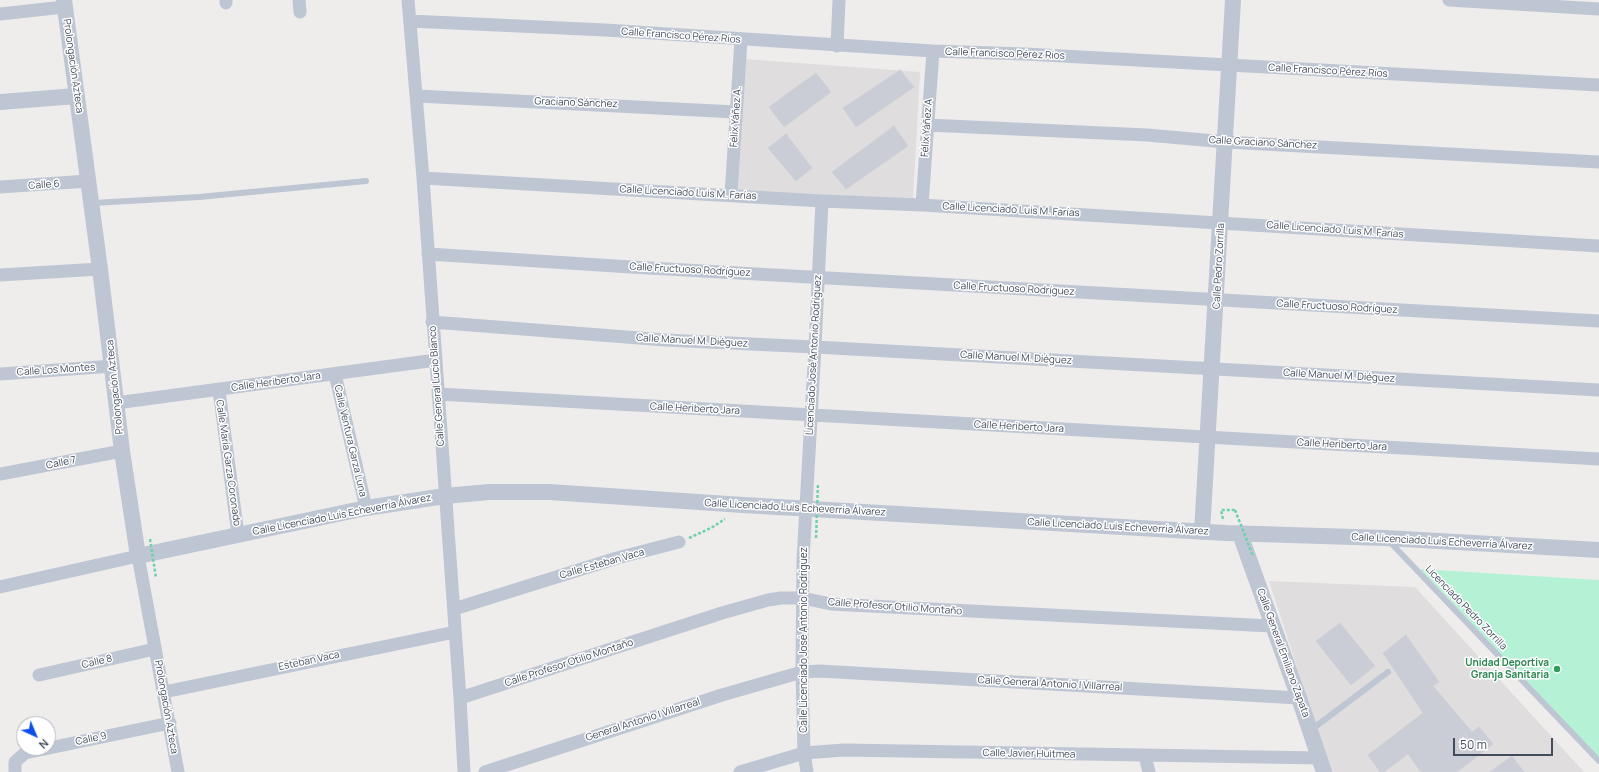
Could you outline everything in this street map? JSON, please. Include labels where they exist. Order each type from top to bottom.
[{"type":"street","name":"Calle General Lucio Blanco","points":[[408,0],[423,178],[464,772]]},
{"type":"street","points":[[837,46],[839,0]]},
{"type":"street","name":"Calle Pedro Zorrilla","points":[[1202,532],[1222,222],[1233,0]]},
{"type":"street","points":[[1449,0],[1599,8]]},
{"type":"street","points":[[0,14],[64,4]]},
{"type":"street","name":"Prolongación Azteca","points":[[64,4],[92,203],[113,366],[122,451],[138,556],[178,772]]},
{"type":"street","name":"Calle Francisco Pérez Ríos","points":[[410,21],[605,30],[837,46],[1026,54],[1599,85]]},
{"type":"street","name":"Félix Yáñez A.","points":[[731,195],[741,40]]},
{"type":"street","name":"Félix Yáñez A","points":[[922,205],[933,51]]},
{"type":"street","points":[[0,102],[76,96]]},
{"type":"street","name":"Graciano Sánchez","points":[[417,96],[736,112]]},
{"type":"street","name":"Calle Graciano Sánchez","points":[[927,125],[1148,135],[1226,142],[1599,162]]},
{"type":"street","name":"Calle Licenciado Luis M. Farías","points":[[423,178],[1222,222],[1599,246]]},
{"type":"street","name":"Calle 6","points":[[0,187],[88,181]]},
{"type":"street","name":"Licenciado José Antonio Rodríguez","points":[[805,508],[816,347],[822,201]]},
{"type":"street","name":"Calle Fructuoso Rodríguez","points":[[428,254],[819,278],[1599,321]]},
{"type":"street","points":[[0,275],[100,269]]},
{"type":"street","name":"Calle Manuel M. Diéguez","points":[[432,322],[665,340],[1599,390]]},
{"type":"street","name":"Calle Heriberto Jara","points":[[116,403],[436,360]]},
{"type":"street","name":"Calle Los Montes","points":[[0,374],[113,366]]},
{"type":"street","name":"Calle Ventura Garza Luna","points":[[335,374],[366,508]]},
{"type":"street","name":"Calle María Garza Coronado","points":[[219,390],[238,535]]},
{"type":"street","name":"Calle Heriberto Jara","points":[[438,394],[1599,459]]},
{"type":"street","name":"Calle 7","points":[[0,474],[122,451]]},
{"type":"street","name":"Calle Licenciado Luis Echeverría Álvarez","points":[[0,587],[366,508],[445,496],[489,492],[549,492],[1202,532],[1385,538],[1599,550]]},
{"type":"street","name":"Calle Licenciado José Antonio Rodríguez","points":[[805,508],[802,598],[802,672],[804,753],[807,772]]},
{"type":"street","name":"Calle General Emiliano Zapata","points":[[1240,534],[1322,765]]},
{"type":"street","name":"Calle Esteban Vaca","points":[[454,610],[617,558],[680,542]]},
{"type":"street","name":"Calle Profesor Otilio Montaño","points":[[460,698],[722,613],[768,600],[802,598],[831,604],[858,606],[1272,626]]},
{"type":"street","name":"Esteban Vaca","points":[[164,692],[455,632]]},
{"type":"street","name":"Calle 8","points":[[39,675],[155,649]]},
{"type":"street","name":"Calle General Antonio I Villarreal","points":[[802,672],[818,671],[1299,698]]},
{"type":"street","name":"General Antonio I Villarreal","points":[[484,772],[722,695],[802,672]]},
{"type":"street","name":"Calle 9","points":[[15,767],[25,753],[170,723]]},
{"type":"street","name":"Calle Javier Huitmea","points":[[740,772],[804,753],[844,750],[1145,756],[1322,765]]},
{"type":"street","points":[[1145,756],[1149,772]]},
{"type":"lane","points":[[92,203],[214,196],[366,181]]},
{"type":"lane","name":"Licenciado Pedro Zorrilla","points":[[1385,538],[1599,762]]},
{"type":"lane","points":[[1310,730],[1388,672]]},
{"type":"path","points":[[816,538],[818,483]]},
{"type":"path","points":[[680,542],[711,528],[743,505]]},
{"type":"path","points":[[1221,510],[1235,510],[1253,556]]},
{"type":"path","points":[[150,539],[156,578]]},
{"type":"shaded area","points":[[745,59],[920,72],[913,199],[738,192]]},
{"type":"shaded area","points":[[1269,581],[1415,587],[1584,772],[1331,772]]},
{"type":"green space","name":"Unidad Deportiva Granja Sanitaria","points":[[1420,569],[1599,580],[1599,758]]},
{"type":"building","points":[[900,70],[914,87],[856,127],[843,108]]},
{"type":"building","points":[[816,73],[831,92],[784,127],[769,107]]},
{"type":"building","points":[[894,126],[908,146],[846,189],[832,172]]},
{"type":"building","points":[[786,134],[812,168],[796,181],[768,148]]},
{"type":"building","points":[[1340,623],[1375,666],[1351,685],[1316,641]]},
{"type":"building","points":[[1406,635],[1439,682],[1433,686],[1472,732],[1479,727],[1493,744],[1457,772],[1421,772],[1408,754],[1384,772],[1380,772],[1368,755],[1423,713],[1383,653]]},
{"type":"building","points":[[1512,756],[1524,772],[1490,772]]},
{"type":"place","name":"Unidad Deportiva Granja Sanitaria","points":[[1557,669]]}]
